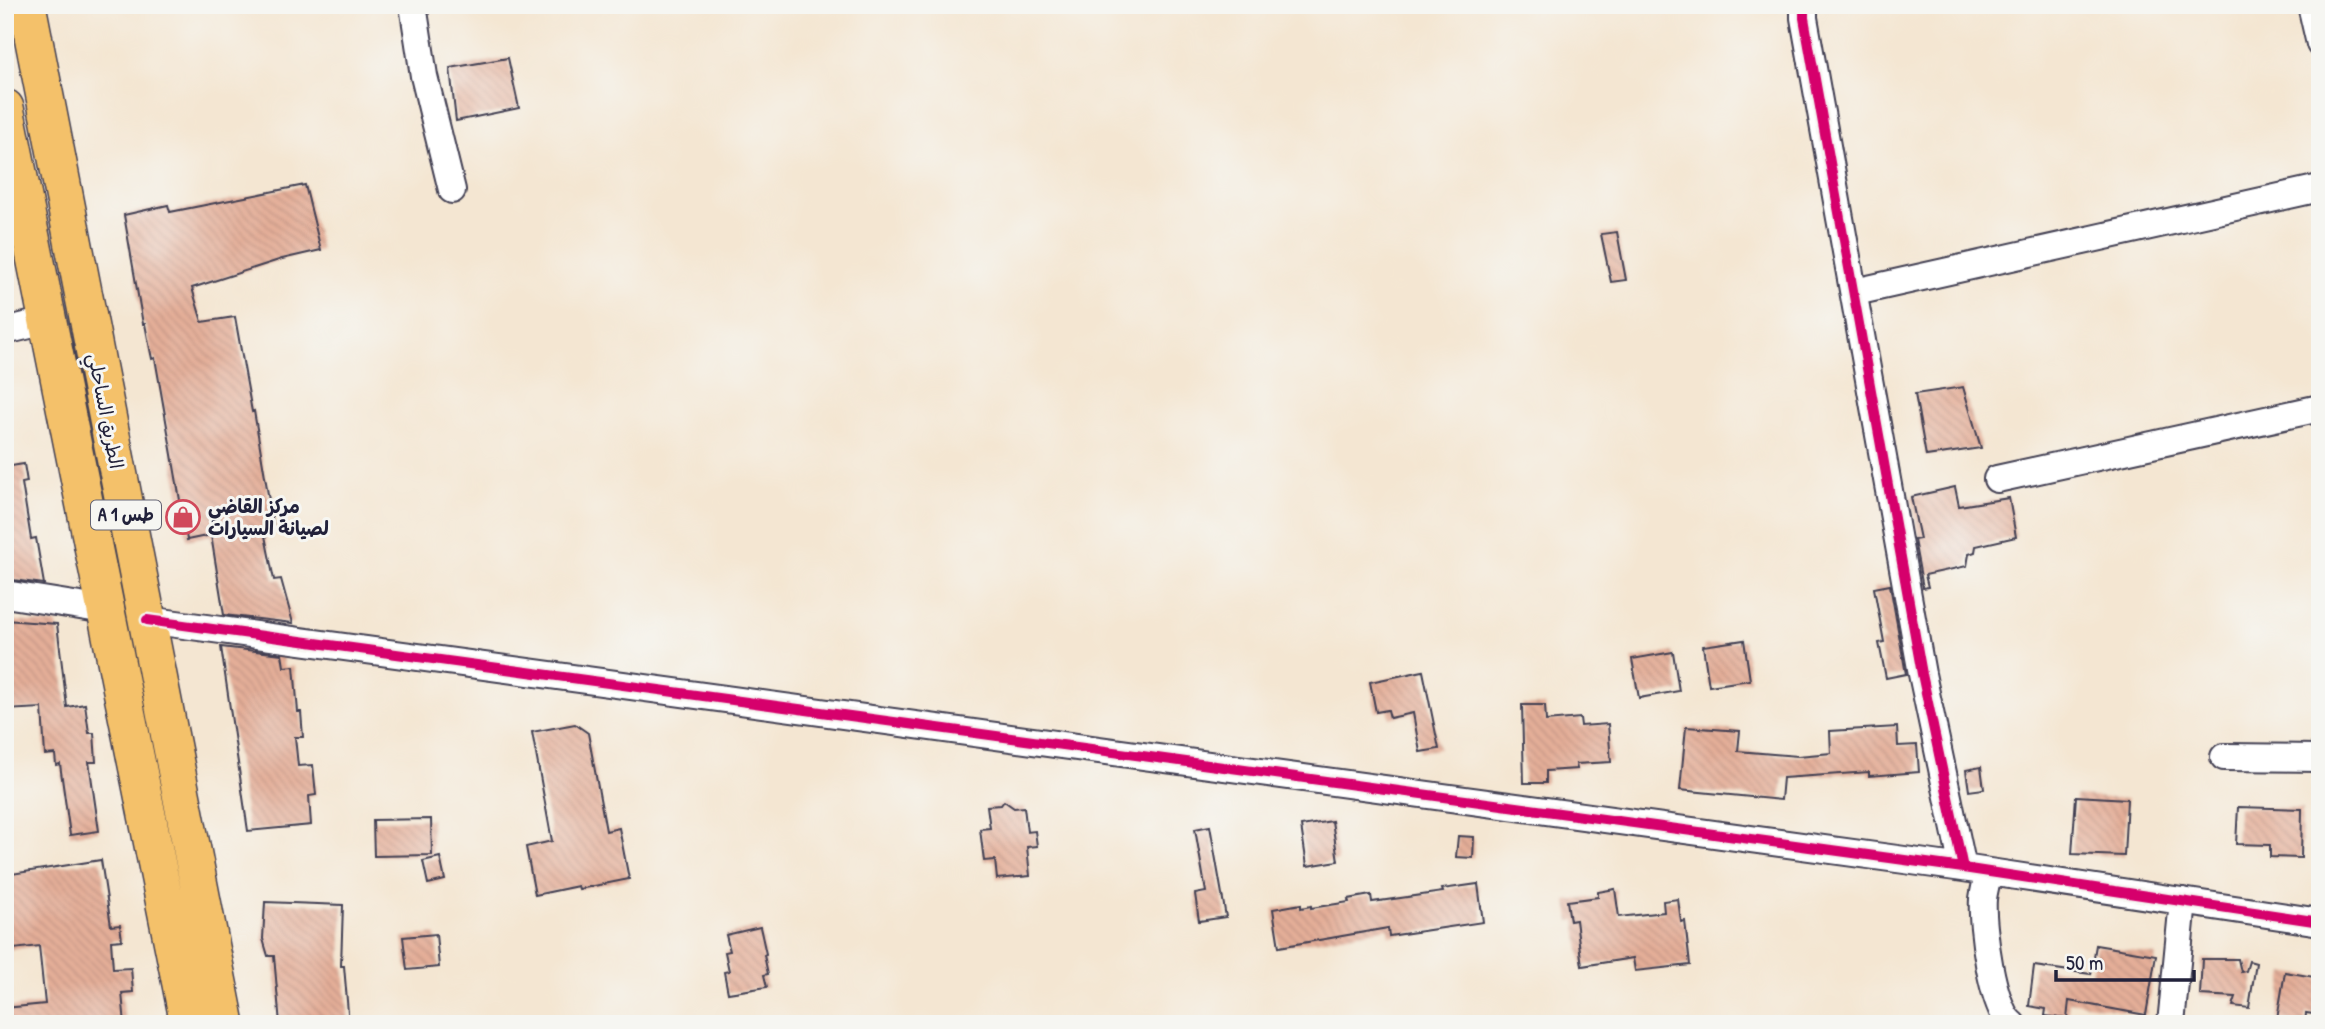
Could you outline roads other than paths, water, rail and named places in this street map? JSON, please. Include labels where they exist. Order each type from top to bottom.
[{"type":"highway","name":"الطريق الساحلي","points":[[27,5],[226,1024]]},
{"type":"highway","name":"الطريق الساحلي","points":[[5,108],[189,1024]]},
{"type":"street","points":[[413,5],[424,76],[452,190]]},
{"type":"street","points":[[1804,5],[1804,18],[1922,674],[1983,899],[1983,918],[1994,991],[2009,1023]]},
{"type":"street","points":[[2311,5],[2320,44]]},
{"type":"street","points":[[1855,292],[2320,188]]},
{"type":"street","points":[[5,331],[46,321]]},
{"type":"street","points":[[1997,479],[2320,408]]},
{"type":"street","points":[[5,594],[105,610]]},
{"type":"street","points":[[147,620],[1976,870],[2320,922]]},
{"type":"street","points":[[2224,757],[2320,758]]},
{"type":"street","points":[[2171,1024],[2183,901]]},
{"type":"place","name":"مركز القاضي لصيانة السيارات","points":[[183,517]]}]
